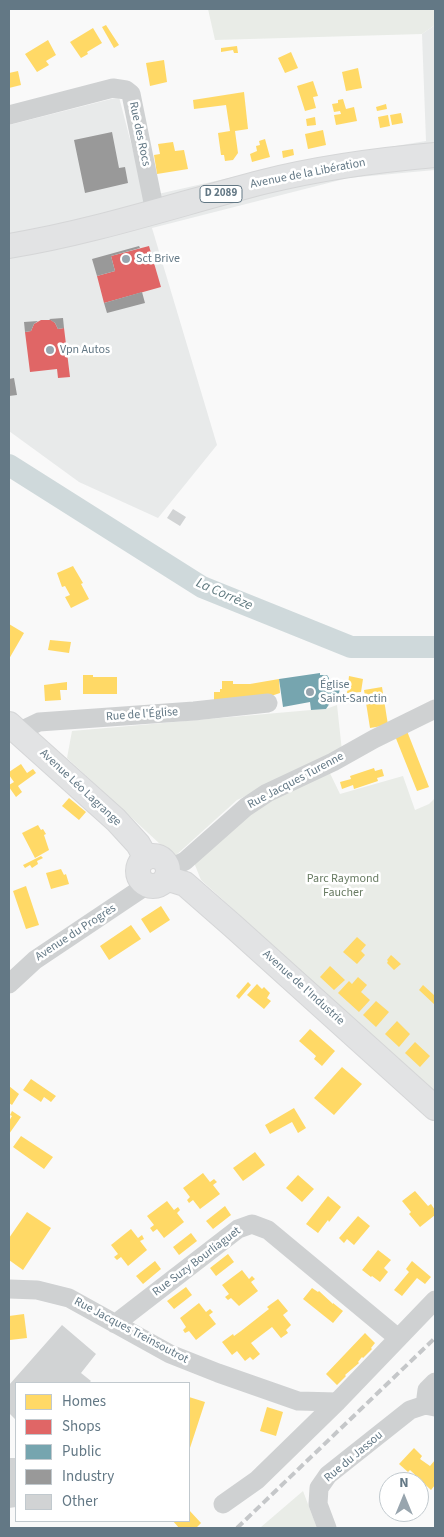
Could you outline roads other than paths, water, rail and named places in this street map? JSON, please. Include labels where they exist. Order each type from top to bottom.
[{"type":"main road","name":"Avenue de la Libération","points":[[9,246],[102,227],[295,174],[354,164],[435,155]]},
{"type":"main road","name":"Avenue Léo Lagrange","points":[[13,728],[116,820],[138,844],[146,858]]},
{"type":"main road","name":"Avenue de l'Industrie","points":[[146,858],[159,858],[165,863],[160,877],[185,884],[435,1108]]},
{"type":"street","name":"Rue des Rocs","points":[[9,115],[113,88],[126,90],[131,94],[155,212]]},
{"type":"street","name":"Rue de l'Église","points":[[13,728],[39,722],[194,711],[268,703]]},
{"type":"street","name":"Rue Jacques Turenne","points":[[160,877],[184,860],[246,807],[267,793],[333,762],[374,739],[435,709]]},
{"type":"street","name":"Avenue du Progrès","points":[[9,984],[34,960],[160,877]]},
{"type":"street","name":"Rue Suzy Bourliaguet","points":[[115,1324],[238,1229],[252,1224],[268,1230],[398,1338]]},
{"type":"street","name":"Rue Jacques Treinsoutrot","points":[[9,1288],[37,1290],[69,1298],[170,1354],[235,1380],[298,1401],[337,1402]]},
{"type":"street","points":[[223,1504],[256,1480],[337,1402],[435,1300]]},
{"type":"street","name":"Rue du Jassou","points":[[327,1528],[318,1504],[319,1488],[328,1476],[410,1410],[430,1406],[427,1390],[435,1382]]},
{"type":"waterway","name":"La Corrèze","points":[[9,465],[202,587],[351,647],[435,647]]},
{"type":"railway","points":[[237,1528],[435,1338]]},
{"type":"place","name":"Sct Brive","points":[[126,259]]},
{"type":"place","name":"Vpn Autos","points":[[50,350]]},
{"type":"place","name":"Église Saint-Sanctin","points":[[310,692]]},
{"type":"park label","name":"Parc Raymond Faucher","points":[[343,886]]}]
